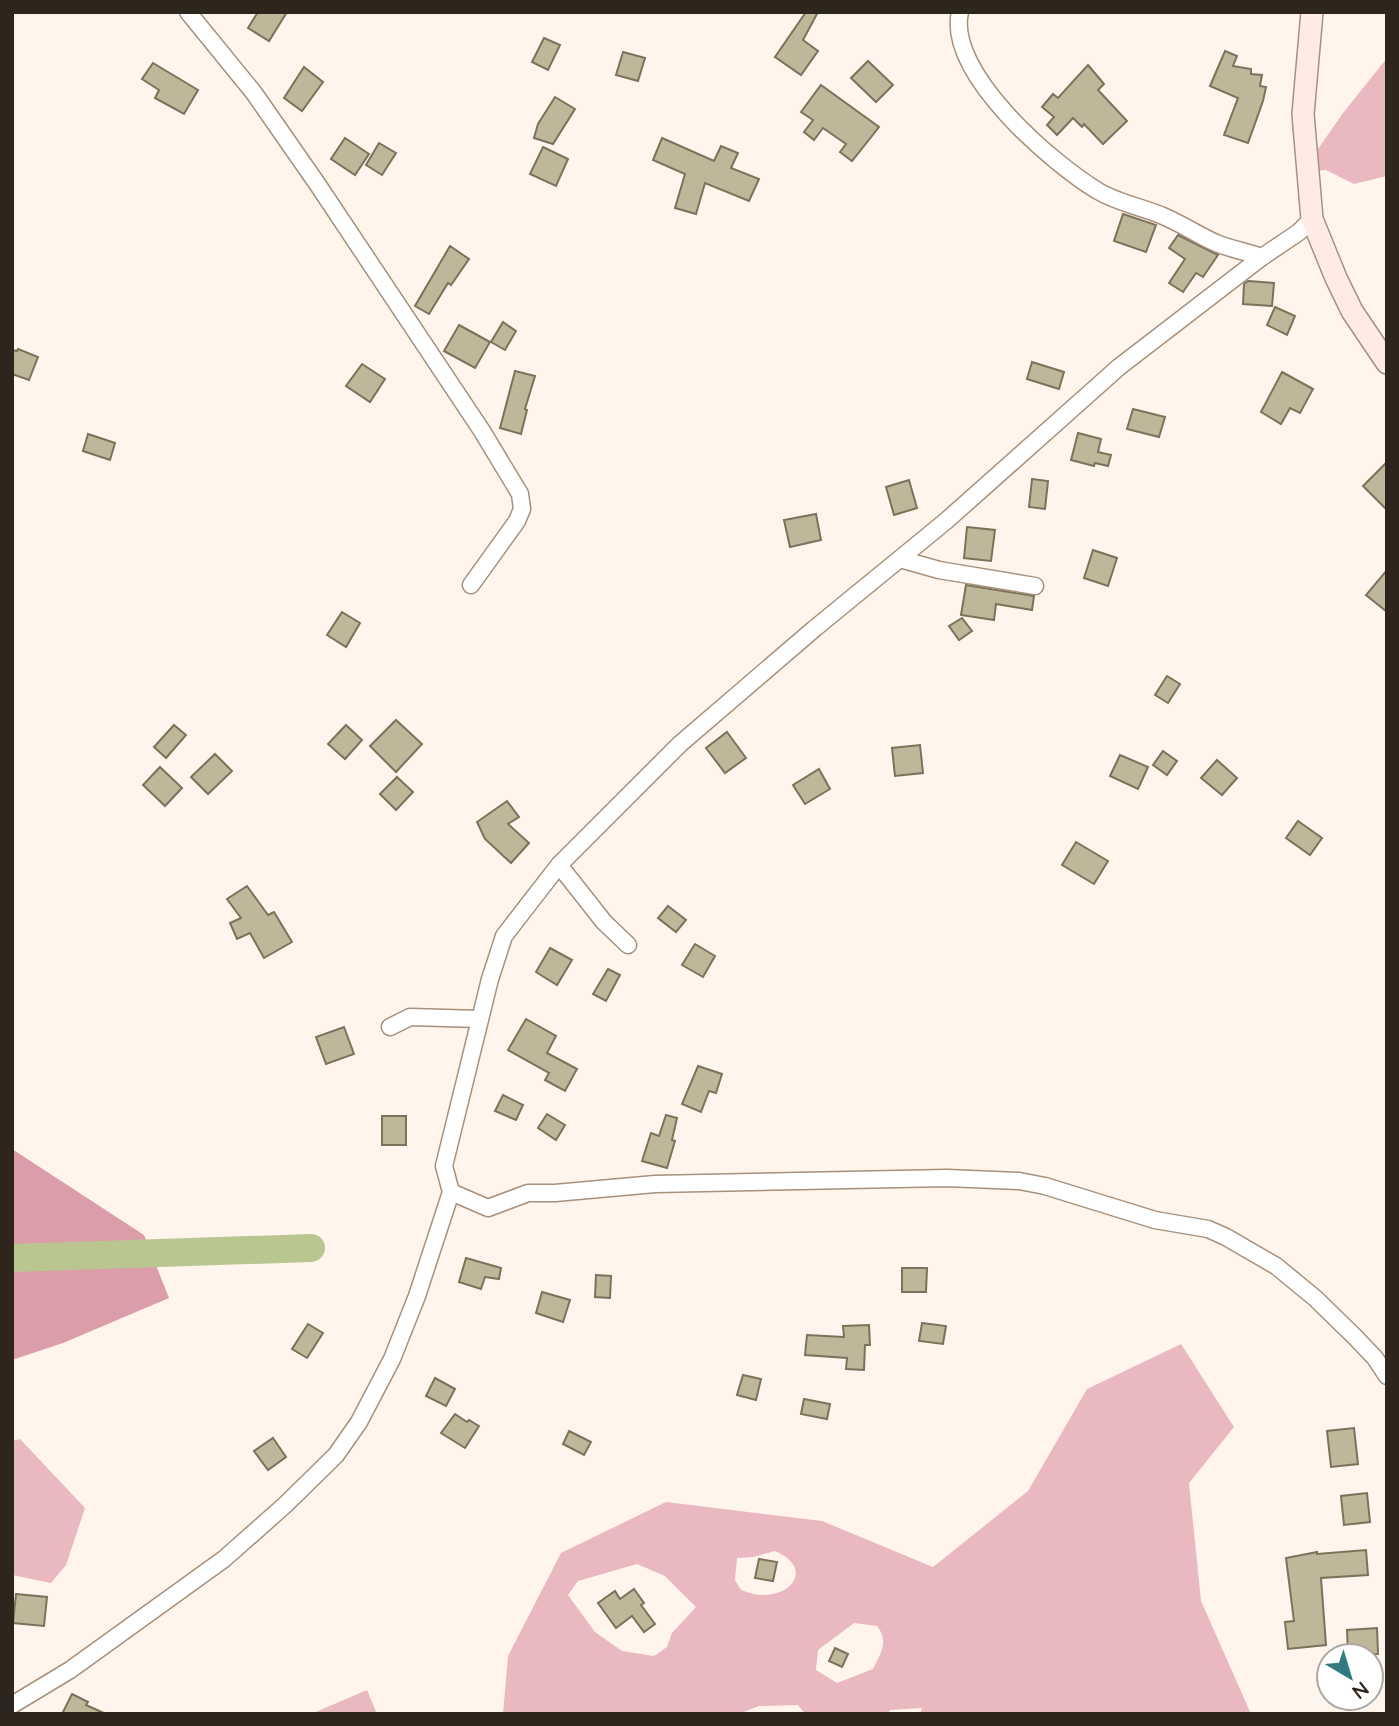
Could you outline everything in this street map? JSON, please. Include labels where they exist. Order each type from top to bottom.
[{"type":"main road","points":[[1312,12],[1303,114],[1312,219],[1352,311],[1387,362]]},
{"type":"street","points":[[188,12],[254,93],[318,185],[482,432],[520,494],[522,509],[517,521],[471,585]]},
{"type":"street","points":[[960,12],[958,27],[981,85],[1036,143],[1098,190],[1164,216],[1217,243],[1262,257]]},
{"type":"street","points":[[12,1705],[70,1670],[224,1559],[336,1455],[359,1422],[392,1359],[451,1192],[444,1166],[480,1019],[504,936],[559,865],[680,744],[946,521],[1119,367],[1262,257],[1299,233],[1312,219]]},
{"type":"street","points":[[900,559],[939,570],[1035,586]]},
{"type":"street","points":[[559,865],[604,922],[628,945]]},
{"type":"street","points":[[390,1027],[410,1017],[480,1019]]},
{"type":"street","points":[[451,1192],[488,1208],[528,1193],[655,1184],[947,1178],[1019,1181],[1045,1186],[1155,1220],[1208,1229],[1226,1237],[1276,1266],[1315,1298],[1356,1337],[1375,1358],[1387,1377]]},
{"type":"shaded area","points":[[1387,58],[1387,176],[1354,184],[1326,170],[1302,172],[1343,113]]},
{"type":"shaded area","points":[[12,1149],[144,1235],[169,1298],[63,1343],[12,1360]]},
{"type":"shaded area","points":[[1181,1344],[1234,1427],[1189,1483],[1201,1601],[1251,1714],[920,1714],[922,1708],[891,1710],[886,1714],[805,1714],[798,1705],[759,1706],[744,1712],[726,1714],[503,1714],[508,1656],[561,1553],[666,1502],[822,1521],[933,1567],[1028,1491],[1087,1389]],"holes":[[[775,1551],[793,1564],[796,1572],[791,1585],[774,1594],[762,1595],[741,1590],[735,1580],[737,1558]],[[637,1564],[665,1576],[696,1607],[672,1633],[667,1647],[654,1656],[622,1651],[595,1632],[568,1595],[578,1581]],[[854,1623],[877,1626],[883,1637],[879,1658],[873,1669],[837,1683],[816,1670],[818,1650]]]},
{"type":"shaded area","points":[[20,1439],[85,1508],[66,1565],[51,1583],[12,1575],[12,1441]]},
{"type":"shaded area","points":[[367,1690],[377,1714],[311,1714]]},
{"type":"building","points":[[258,12],[287,12],[269,41],[248,28]]},
{"type":"building","points":[[806,12],[818,12],[803,40],[818,51],[801,75],[775,57]]},
{"type":"building","points":[[544,38],[560,45],[548,70],[532,62]]},
{"type":"building","points":[[1225,51],[1237,56],[1233,66],[1251,69],[1251,74],[1262,75],[1260,86],[1266,87],[1248,143],[1224,135],[1238,98],[1210,86]]},
{"type":"building","points":[[623,52],[645,58],[638,81],[616,75]]},
{"type":"building","points":[[868,61],[893,85],[876,102],[851,78]]},
{"type":"building","points":[[153,63],[198,90],[184,114],[155,98],[159,90],[142,79]]},
{"type":"building","points":[[1088,65],[1104,84],[1098,90],[1127,121],[1103,144],[1084,124],[1082,127],[1073,118],[1057,135],[1047,125],[1054,117],[1042,107],[1053,94],[1058,98]]},
{"type":"building","points":[[304,67],[323,82],[302,111],[284,98]]},
{"type":"building","points":[[821,85],[879,127],[852,161],[840,152],[846,144],[823,128],[814,140],[804,132],[813,120],[801,112]]},
{"type":"building","points":[[555,97],[575,109],[553,144],[534,138],[538,124]]},
{"type":"building","points":[[345,138],[369,154],[355,175],[331,159]]},
{"type":"building","points":[[662,138],[714,161],[721,146],[738,153],[731,168],[759,179],[749,201],[705,183],[696,214],[675,208],[685,174],[653,160]]},
{"type":"building","points":[[379,143],[396,153],[382,175],[366,165]]},
{"type":"building","points":[[543,147],[568,159],[556,186],[530,174]]},
{"type":"building","points":[[1123,214],[1156,225],[1146,252],[1114,241]]},
{"type":"building","points":[[1178,235],[1218,255],[1203,277],[1196,273],[1183,292],[1169,283],[1185,259],[1169,248]]},
{"type":"building","points":[[450,246],[469,259],[451,285],[448,283],[429,314],[415,306]]},
{"type":"building","points":[[1248,281],[1274,283],[1272,306],[1243,304],[1244,284]]},
{"type":"building","points":[[1275,307],[1295,316],[1287,335],[1267,325]]},
{"type":"building","points":[[503,322],[516,331],[505,350],[491,342]]},
{"type":"building","points":[[459,325],[490,342],[475,368],[444,351]]},
{"type":"building","points":[[18,349],[38,357],[29,380],[12,374],[12,350]]},
{"type":"building","points":[[1032,362],[1064,372],[1059,389],[1027,379]]},
{"type":"building","points":[[362,364],[385,379],[370,402],[346,386]]},
{"type":"building","points":[[515,371],[535,376],[521,434],[500,428]]},
{"type":"building","points":[[1282,372],[1313,389],[1300,413],[1290,408],[1281,424],[1261,412]]},
{"type":"building","points":[[1133,409],[1165,417],[1159,437],[1127,429]]},
{"type":"building","points":[[1078,433],[1101,439],[1098,452],[1111,455],[1108,466],[1095,463],[1094,466],[1071,460]]},
{"type":"building","points":[[88,434],[115,443],[110,460],[83,451]]},
{"type":"building","points":[[1387,462],[1387,510],[1363,486]]},
{"type":"building","points":[[1032,479],[1048,481],[1045,509],[1029,507]]},
{"type":"building","points":[[909,480],[917,508],[894,515],[886,487]]},
{"type":"building","points":[[816,514],[821,540],[790,547],[784,520]]},
{"type":"building","points":[[967,527],[995,530],[991,561],[964,558]]},
{"type":"building","points":[[1093,550],[1117,558],[1108,586],[1084,578]]},
{"type":"building","points":[[1387,570],[1387,612],[1366,595]]},
{"type":"building","points":[[966,585],[1034,596],[1032,610],[996,604],[994,620],[961,615]]},
{"type":"building","points":[[342,612],[360,623],[346,647],[327,635]]},
{"type":"building","points":[[962,618],[972,631],[959,640],[949,626]]},
{"type":"building","points":[[1167,676],[1180,684],[1168,703],[1155,695]]},
{"type":"building","points":[[396,720],[422,744],[396,772],[370,746]]},
{"type":"building","points":[[174,725],[186,735],[166,758],[154,747]]},
{"type":"building","points":[[346,725],[362,740],[345,759],[328,744]]},
{"type":"building","points":[[727,732],[746,758],[725,773],[706,748]]},
{"type":"building","points":[[920,745],[923,773],[895,776],[892,748]]},
{"type":"building","points":[[1163,751],[1177,761],[1167,775],[1153,765]]},
{"type":"building","points":[[215,754],[232,771],[208,794],[191,777]]},
{"type":"building","points":[[1120,755],[1148,767],[1138,789],[1110,776]]},
{"type":"building","points":[[1217,760],[1237,778],[1222,795],[1201,778]]},
{"type":"building","points":[[160,767],[182,788],[165,806],[143,785]]},
{"type":"building","points":[[819,769],[830,789],[805,804],[793,785]]},
{"type":"building","points":[[397,777],[413,792],[396,810],[380,794]]},
{"type":"building","points":[[507,801],[519,817],[508,824],[529,843],[511,863],[485,839],[477,822]]},
{"type":"building","points":[[1298,821],[1322,838],[1310,855],[1286,838]]},
{"type":"building","points":[[1076,842],[1108,861],[1094,884],[1062,865]]},
{"type":"building","points":[[247,886],[268,915],[274,912],[292,942],[264,958],[250,933],[237,939],[230,923],[241,918],[227,899]]},
{"type":"building","points":[[668,906],[686,920],[676,932],[658,918]]},
{"type":"building","points":[[695,944],[715,956],[703,977],[682,965]]},
{"type":"building","points":[[550,948],[572,960],[557,985],[536,972]]},
{"type":"building","points":[[608,969],[620,975],[606,1001],[593,994]]},
{"type":"building","points":[[526,1019],[556,1036],[547,1053],[577,1069],[565,1091],[545,1080],[549,1073],[508,1050]]},
{"type":"building","points":[[344,1027],[354,1054],[326,1064],[316,1037]]},
{"type":"building","points":[[698,1066],[722,1074],[716,1093],[709,1091],[701,1112],[682,1104]]},
{"type":"building","points":[[503,1095],[523,1105],[516,1120],[495,1111]]},
{"type":"building","points":[[547,1114],[565,1125],[556,1140],[538,1128]]},
{"type":"building","points":[[666,1115],[677,1118],[672,1140],[675,1141],[667,1168],[642,1161],[651,1133],[659,1136]]},
{"type":"building","points":[[382,1116],[406,1116],[406,1145],[382,1145]]},
{"type":"building","points":[[466,1258],[501,1268],[499,1279],[485,1277],[481,1289],[459,1282]]},
{"type":"building","points":[[902,1268],[927,1268],[926,1292],[902,1292]]},
{"type":"building","points":[[596,1275],[611,1276],[610,1298],[595,1297]]},
{"type":"building","points":[[542,1292],[570,1300],[563,1322],[536,1313]]},
{"type":"building","points":[[922,1323],[946,1326],[943,1344],[919,1341]]},
{"type":"building","points":[[308,1324],[323,1333],[307,1358],[292,1349]]},
{"type":"building","points":[[869,1325],[870,1345],[865,1345],[864,1370],[846,1369],[847,1358],[805,1355],[807,1335],[844,1337],[843,1326]]},
{"type":"building","points":[[743,1375],[761,1379],[756,1400],[737,1395]]},
{"type":"building","points":[[435,1378],[455,1389],[446,1406],[426,1396]]},
{"type":"building","points":[[804,1399],[830,1404],[827,1419],[801,1414]]},
{"type":"building","points":[[455,1414],[479,1426],[465,1448],[441,1433]]},
{"type":"building","points":[[1354,1428],[1358,1464],[1331,1467],[1327,1431]]},
{"type":"building","points":[[569,1431],[591,1442],[584,1455],[563,1444]]},
{"type":"building","points":[[273,1438],[286,1457],[268,1470],[254,1451]]},
{"type":"building","points":[[1367,1493],[1370,1522],[1344,1525],[1341,1496]]},
{"type":"building","points":[[1366,1550],[1368,1575],[1321,1578],[1326,1642],[1315,1642],[1315,1646],[1288,1649],[1285,1622],[1294,1621],[1286,1558]]},
{"type":"building","points":[[759,1559],[777,1562],[773,1581],[755,1578]]},
{"type":"building","points":[[634,1589],[644,1603],[641,1605],[655,1624],[644,1632],[632,1616],[616,1628],[598,1603],[615,1591],[620,1599]]},
{"type":"building","points":[[16,1594],[47,1597],[44,1626],[13,1623]]},
{"type":"building","points":[[1377,1628],[1378,1642],[1347,1642],[1347,1630]]},
{"type":"building","points":[[835,1648],[848,1654],[842,1667],[829,1661]]},
{"type":"building","points":[[72,1694],[88,1702],[86,1705],[106,1714],[62,1714]]},
{"type":"waterway","points":[[12,1258],[311,1248]]}]
